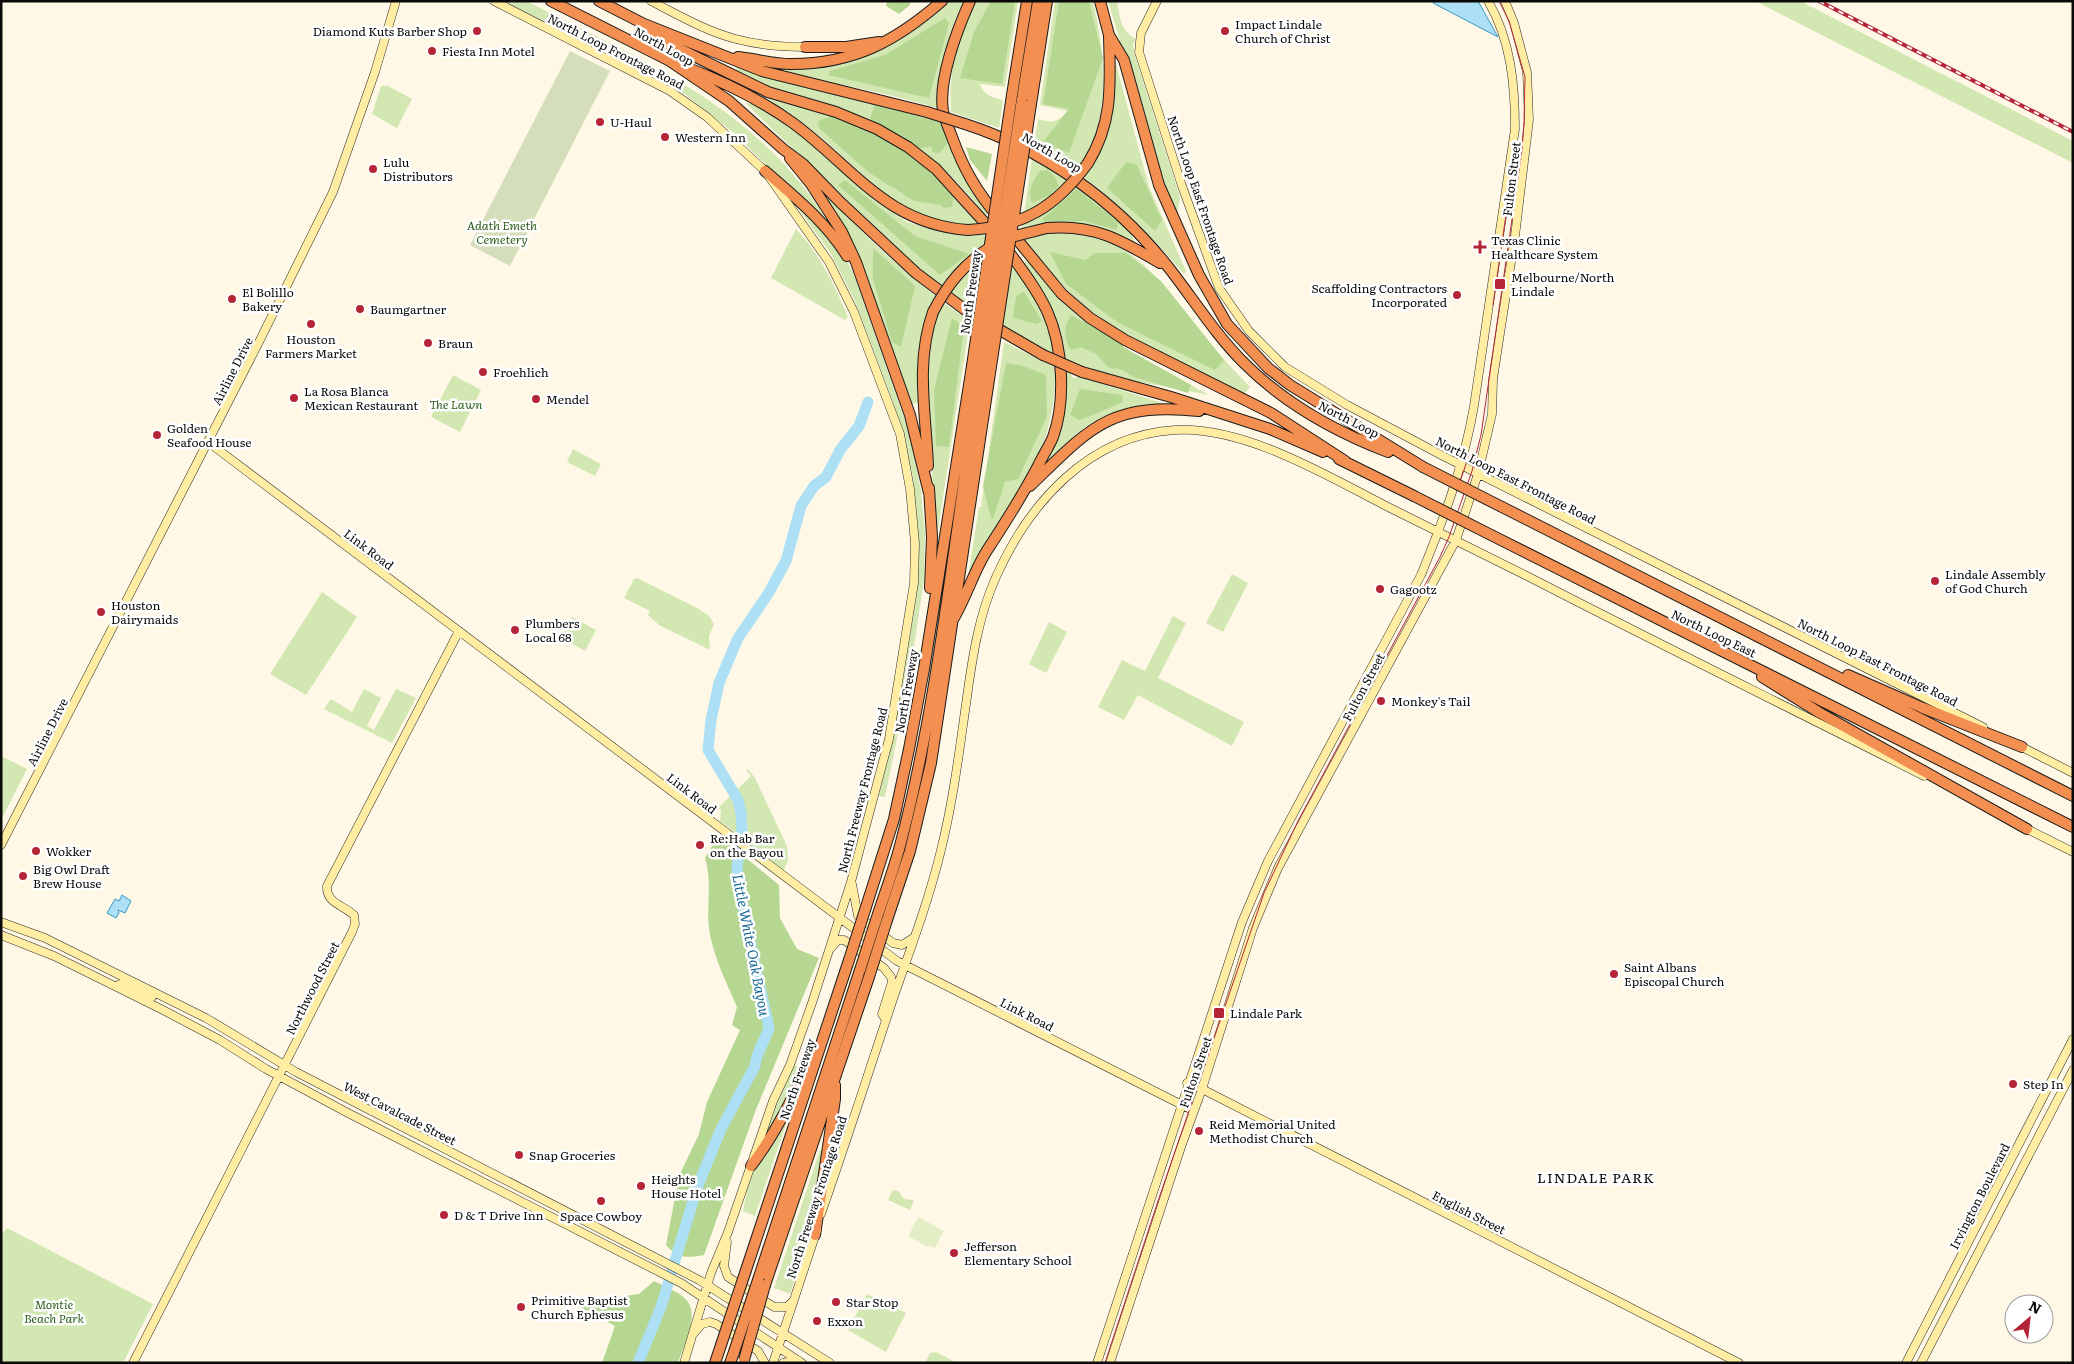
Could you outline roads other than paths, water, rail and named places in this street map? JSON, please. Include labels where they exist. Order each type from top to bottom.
[{"type":"highway","name":"North Loop","points":[[552,1],[670,61],[729,101],[783,149],[803,164],[840,202],[916,273],[964,309],[1043,356],[1082,372],[1270,429],[1345,461]]},
{"type":"highway","name":"North Loop","points":[[599,1],[644,24],[762,71],[927,112],[996,135],[1031,152],[1066,173],[1095,194],[1124,220],[1169,269],[1211,326],[1244,363],[1270,385],[1300,407],[1347,434],[1362,442],[1410,460]]},
{"type":"highway","points":[[724,55],[790,64],[814,63],[846,58],[890,40],[914,25],[942,1]]},
{"type":"highway","points":[[970,1],[960,22],[950,54],[944,83],[943,111],[963,166],[983,200],[1062,294],[1090,318],[1125,340],[1271,413],[1345,461]]},
{"type":"highway","name":"North Freeway","points":[[730,1363],[762,1281],[868,977],[910,850],[931,763],[951,624],[1012,95],[1026,1]]},
{"type":"highway","name":"North Freeway","points":[[1027,102],[1038,1]]},
{"type":"highway","name":"North Freeway","points":[[743,1361],[762,1281],[900,844],[912,798],[931,699],[981,369],[1027,102],[1047,1]]},
{"type":"highway","points":[[1100,1],[1110,35],[1124,60],[1159,185],[1199,275],[1227,324],[1268,368],[1290,385],[1410,460]]},
{"type":"highway","points":[[644,24],[660,40],[768,92],[836,112],[878,129],[908,147],[936,169],[987,223],[1021,268],[1047,311],[1055,335],[1061,366],[1060,395],[1053,437],[1024,492],[985,554],[963,604],[951,624]]},
{"type":"highway","points":[[670,61],[712,78],[792,122],[874,193],[897,210],[928,223],[968,230],[1007,225],[1020,221],[1040,210],[1065,191],[1088,163],[1098,147],[1105,130],[1109,105],[1110,35]]},
{"type":"highway","points":[[805,47],[846,47],[890,40]]},
{"type":"highway","points":[[783,149],[810,184],[842,232],[856,262],[910,415],[929,492]]},
{"type":"highway","points":[[765,171],[802,203],[831,232],[850,261],[868,295]]},
{"type":"highway","points":[[928,631],[932,537],[922,371],[926,334],[933,312],[949,284],[978,255],[1010,237],[1047,228],[1077,228],[1116,237],[1169,269]]},
{"type":"highway","name":"North Freeway","points":[[715,1363],[830,1019],[894,819],[924,670],[928,631],[981,369]]},
{"type":"highway","points":[[1024,492],[1089,431],[1112,418],[1141,410],[1168,409],[1222,414]]},
{"type":"highway","name":"North Loop East","points":[[1410,460],[2073,796]]},
{"type":"highway","name":"North Loop East","points":[[1345,461],[2073,827]]},
{"type":"highway","points":[[1738,626],[1923,708],[2022,747]]},
{"type":"highway","points":[[1710,645],[1820,713],[2026,829]]},
{"type":"highway","points":[[751,1166],[766,1147],[784,1117],[830,1019]]},
{"type":"highway","points":[[815,1235],[835,1099],[834,1076]]},
{"type":"main road","name":"Airline Drive","points":[[1,845],[288,286],[333,192],[375,72],[396,1]]},
{"type":"main road","name":"North Loop Frontage Road","points":[[494,1],[678,96],[707,116],[765,171]]},
{"type":"main road","points":[[651,1],[694,23],[735,39],[775,46],[805,47]]},
{"type":"main road","name":"North Loop East Frontage Road","points":[[1157,1],[1141,34],[1139,52],[1141,61],[1219,288],[1230,305],[1265,348],[1304,380],[1347,405],[1478,474],[2073,773]]},
{"type":"main road","name":"Fulton Street","points":[[1097,1363],[1182,1105],[1187,1083],[1213,1012],[1242,922],[1263,872],[1421,576],[1461,465],[1474,406],[1514,129],[1515,95],[1509,56],[1500,26],[1488,1]]},
{"type":"main road","name":"Fulton Street","points":[[1110,1363],[1202,1089],[1253,928],[1278,868],[1456,540],[1478,474],[1492,414],[1493,379],[1516,236],[1529,120],[1527,72],[1520,42],[1505,1]]},
{"type":"main road","name":"North Freeway Frontage Road","points":[[684,1363],[703,1297],[728,1232],[773,1101],[793,1056],[852,882],[889,739],[914,583],[915,542],[910,489],[900,434],[854,312],[829,262],[765,171]]},
{"type":"main road","name":"North Freeway Frontage Road","points":[[773,1363],[939,857],[947,825],[974,647],[989,594],[1007,555],[1046,496],[1062,479],[1090,458],[1124,441],[1142,435],[1171,430],[1204,430],[1283,455],[1438,532]]},
{"type":"main road","name":"Link Road","points":[[208,442],[897,961],[1194,1111]]},
{"type":"main road","points":[[1438,532],[2073,852]]},
{"type":"main road","name":"Northwood Street","points":[[133,1363],[355,924],[352,913],[329,897],[327,886],[459,631]]},
{"type":"main road","points":[[852,882],[858,916],[893,943],[902,944],[914,936]]},
{"type":"main road","name":"West Cavalcade Street","points":[[1,922],[45,938],[206,1018],[284,1066],[658,1258],[708,1285],[830,1363]]},
{"type":"main road","name":"West Cavalcade Street","points":[[1,935],[74,965],[116,986],[200,1029],[279,1076],[681,1283],[800,1361]]},
{"type":"main road","points":[[828,952],[838,940],[844,940],[886,970],[892,982],[882,1014],[886,1020]]},
{"type":"main road","points":[[74,965],[91,969],[114,980],[122,976]]},
{"type":"main road","points":[[116,986],[123,983],[150,996],[156,997],[157,994]]},
{"type":"main road","points":[[200,1029],[206,1018]]},
{"type":"main road","name":"Irvington Boulevard","points":[[1906,1363],[2073,1039]]},
{"type":"main road","name":"Irvington Boulevard","points":[[1922,1363],[2073,1070]]},
{"type":"main road","name":"English Street","points":[[1187,1083],[1739,1363]]},
{"type":"main road","points":[[728,1232],[724,1266],[728,1277],[775,1308],[787,1307],[791,1305],[795,1298]]},
{"type":"main road","points":[[622,1254],[628,1243]]},
{"type":"main road","points":[[692,1337],[702,1324],[714,1323],[758,1350],[764,1363]]},
{"type":"main road","points":[[783,1363],[800,1361]]},
{"type":"water","points":[[1435,1],[1478,1],[1498,37],[1433,3]]},
{"type":"water","points":[[122,895],[131,901],[125,913],[118,910],[119,913],[116,918],[107,913],[115,899],[119,901]]},
{"type":"waterway","name":"Little White Oak Bayou","points":[[638,1363],[661,1307],[697,1188],[721,1129],[755,1066],[757,1056],[769,1028],[739,890],[737,867],[742,832],[741,813],[738,800],[708,750],[711,720],[719,683],[738,638],[768,594],[786,561],[801,506],[814,486],[826,477],[840,450],[859,426],[868,402]]},
{"type":"tram line","points":[[1105,1363],[1158,1201],[1264,893],[1298,821],[1440,557],[1472,471],[1481,435],[1522,150],[1524,122],[1525,77],[1509,21],[1499,1]]},
{"type":"tram line","points":[[1493,305],[1508,201]]},
{"type":"tram line","points":[[1457,491],[1469,455]]},
{"type":"railway","points":[[1819,1],[2073,132]]},
{"type":"place","name":"Diamond Kuts Barber Shop","points":[[477,31]]},
{"type":"place","name":"Impact Lindale Church of Christ","points":[[1225,31]]},
{"type":"place","name":"Fiesta Inn Motel","points":[[432,51]]},
{"type":"place","name":"U-Haul","points":[[600,122]]},
{"type":"place","name":"Western Inn","points":[[665,137]]},
{"type":"place","name":"Lulu Distributors","points":[[373,169]]},
{"type":"place","name":"Texas Clinic Healthcare System","points":[[1480,247]]},
{"type":"place","name":"Melbourne/North Lindale","points":[[1500,284]]},
{"type":"place","name":"Scaffolding Contractors Incorporated","points":[[1457,295]]},
{"type":"place","name":"El Bolillo Bakery","points":[[232,299]]},
{"type":"place","name":"Baumgartner","points":[[360,309]]},
{"type":"place","name":"Houston Farmers Market","points":[[311,324]]},
{"type":"place","name":"Braun","points":[[428,343]]},
{"type":"place","name":"Froehlich","points":[[483,372]]},
{"type":"place","name":"La Rosa Blanca Mexican Restaurant","points":[[294,398]]},
{"type":"place","name":"Mendel","points":[[536,399]]},
{"type":"place","name":"Golden Seafood House","points":[[157,435]]},
{"type":"place","name":"Lindale Assembly of God Church","points":[[1935,581]]},
{"type":"place","name":"Gagootz","points":[[1380,589]]},
{"type":"place","name":"Houston Dairymaids","points":[[101,612]]},
{"type":"place","name":"Plumbers Local 68","points":[[515,630]]},
{"type":"place","name":"Monkey's Tail","points":[[1381,701]]},
{"type":"place","name":"Re:Hab Bar on the Bayou","points":[[700,845]]},
{"type":"place","name":"Wokker","points":[[36,851]]},
{"type":"place","name":"Big Owl Draft Brew House","points":[[23,876]]},
{"type":"place","name":"Saint Albans Episcopal Church","points":[[1614,974]]},
{"type":"place","name":"Lindale Park","points":[[1219,1013]]},
{"type":"place","name":"Step In","points":[[2013,1084]]},
{"type":"place","name":"Reid Memorial United Methodist Church","points":[[1199,1131]]},
{"type":"place","name":"Snap Groceries","points":[[519,1155]]},
{"type":"place","name":"Heights House Hotel","points":[[641,1186]]},
{"type":"place","name":"Space Cowboy","points":[[601,1201]]},
{"type":"place","name":"D & T Drive Inn","points":[[444,1215]]},
{"type":"place","name":"Jefferson Elementary School","points":[[954,1253]]},
{"type":"place","name":"Star Stop","points":[[836,1302]]},
{"type":"place","name":"Primitive Baptist Church Ephesus","points":[[521,1307]]},
{"type":"place","name":"Exxon","points":[[817,1321]]},
{"type":"district","name":"LINDALE PARK","points":[[1596,1177]]},
{"type":"park label","name":"Adath Emeth Cemetery","points":[[502,232]]},
{"type":"park label","name":"The Lawn","points":[[456,404]]},
{"type":"park label","name":"Montie Beach Park","points":[[54,1311]]}]
